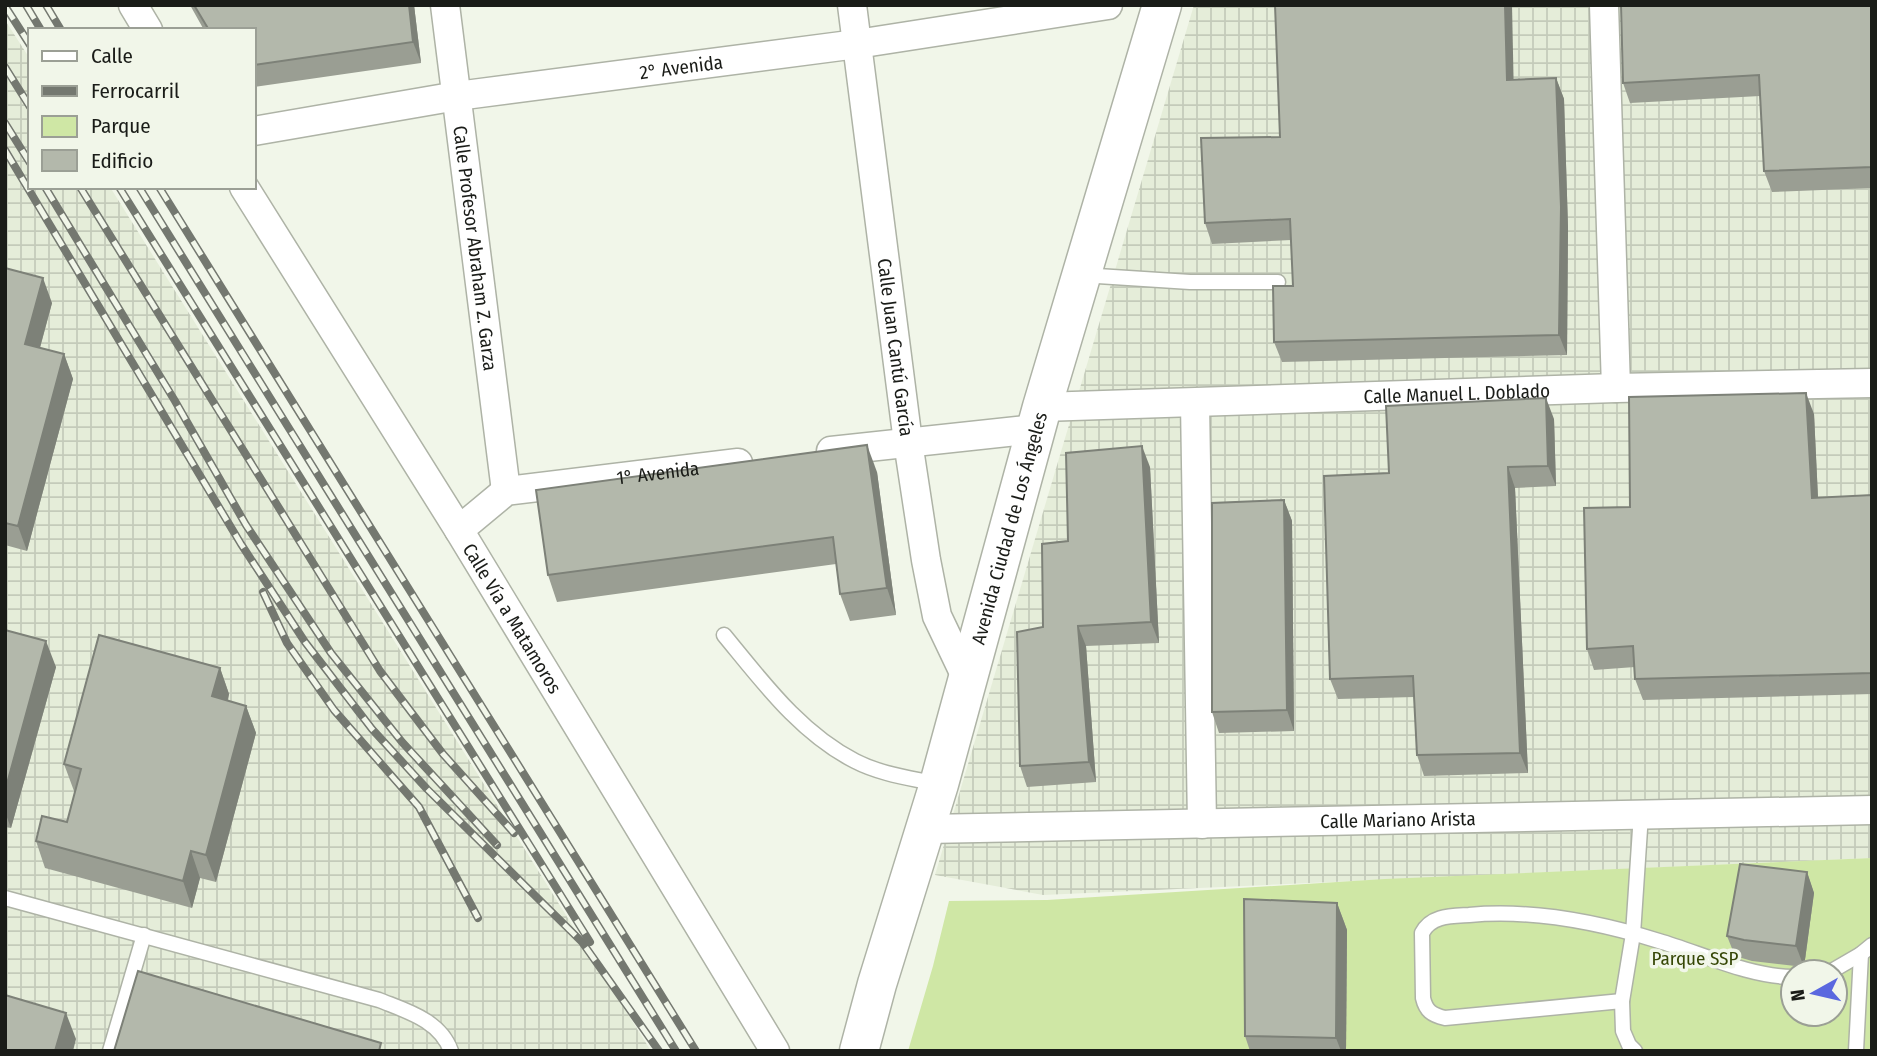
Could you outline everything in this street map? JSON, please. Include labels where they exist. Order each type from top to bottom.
[{"type":"street","points":[[133,5],[147,28]]},
{"type":"street","name":"Calle Profesor Abraham Z. Garza","points":[[445,5],[506,491]]},
{"type":"street","name":"Calle Juan Cantú García","points":[[852,5],[908,442],[937,615],[968,681]]},
{"type":"street","name":"2° Avenida","points":[[256,131],[457,96],[857,44],[1108,5]]},
{"type":"street","name":"Avenida Ciudad de Los Ángeles","points":[[859,1051],[939,785],[1039,418],[1162,5]]},
{"type":"street","points":[[1604,5],[1616,388]]},
{"type":"street","name":"Calle Vía a Matamoros","points":[[245,189],[459,530],[775,1051]]},
{"type":"street","name":"Calle Manuel L. Doblado","points":[[1039,418],[1195,403],[1616,388],[1872,383]]},
{"type":"street","points":[[1195,403],[1202,824]]},
{"type":"street","points":[[811,454],[908,442],[1039,418]]},
{"type":"street","name":"1° Avenida","points":[[506,491],[770,459]]},
{"type":"street","points":[[459,530],[506,491]]},
{"type":"street","name":"Calle Mariano Arista","points":[[926,830],[1872,810]]},
{"type":"lane","points":[[1081,274],[1190,282],[1278,282]]},
{"type":"lane","points":[[724,635],[771,693],[820,739],[856,762],[886,773],[939,785]]},
{"type":"lane","points":[[1635,1051],[1623,1031],[1622,1001],[1633,934],[1641,814]]},
{"type":"lane","points":[[5,898],[379,1000],[415,1014],[433,1025],[449,1043],[451,1051]]},
{"type":"lane","points":[[1622,1001],[1445,1018],[1436,1016],[1425,1006],[1423,998],[1422,933],[1432,922],[1445,917],[1500,912],[1555,917],[1633,934],[1751,970],[1779,975]]},
{"type":"lane","points":[[110,1051],[144,935]]},
{"type":"lane","points":[[1849,961],[1867,950]]},
{"type":"lane","points":[[1856,1051],[1867,950]]},
{"type":"shaded area","points":[[1194,5],[1872,5],[1872,858],[1043,895],[935,875]]},
{"type":"shaded area","points":[[5,20],[28,56],[28,189],[111,189],[651,1051],[5,1051]]},
{"type":"green space","name":"Parque SSP","points":[[1872,858],[1872,1051],[908,1051],[949,901],[1047,900],[1385,879]]},
{"type":"building","points":[[194,5],[409,5],[413,42],[256,65],[256,28],[208,28]]},
{"type":"building","points":[[1275,5],[1505,5],[1507,80],[1556,78],[1561,207],[1559,335],[1274,342],[1273,286],[1293,286],[1290,219],[1205,223],[1201,138],[1280,137]]},
{"type":"building","points":[[1621,5],[1872,5],[1872,167],[1764,171],[1759,75],[1623,83]]},
{"type":"building","points":[[5,268],[43,278],[25,344],[64,354],[18,526],[5,523]]},
{"type":"building","points":[[1806,393],[1812,498],[1872,495],[1872,673],[1635,679],[1633,646],[1587,649],[1584,508],[1630,507],[1629,397]]},
{"type":"building","points":[[1546,398],[1548,466],[1508,467],[1520,753],[1417,755],[1413,676],[1330,679],[1324,476],[1389,473],[1386,406]]},
{"type":"building","points":[[867,445],[887,588],[840,594],[833,537],[548,575],[536,490]]},
{"type":"building","points":[[1142,446],[1151,622],[1078,626],[1089,762],[1020,766],[1017,632],[1043,627],[1042,544],[1068,541],[1066,453]]},
{"type":"building","points":[[1284,500],[1287,710],[1212,712],[1212,503]]},
{"type":"building","points":[[5,630],[46,641],[5,791]]},
{"type":"building","points":[[99,635],[220,668],[212,696],[246,706],[206,855],[191,851],[183,881],[36,841],[42,816],[67,822],[81,769],[64,764]]},
{"type":"building","points":[[1740,864],[1807,872],[1796,946],[1727,936]]},
{"type":"building","points":[[1244,899],[1337,903],[1336,1038],[1245,1036]]},
{"type":"building","points":[[138,971],[381,1043],[379,1051],[114,1051]]},
{"type":"building","points":[[5,995],[66,1013],[55,1051],[5,1051]]},
{"type":"railway","points":[[26,5],[40,28]]},
{"type":"railway","points":[[46,5],[60,28]]},
{"type":"railway","points":[[5,6],[28,42]]},
{"type":"railway","points":[[5,67],[28,104]]},
{"type":"railway","points":[[5,123],[28,160]]},
{"type":"railway","points":[[5,150],[28,188]]},
{"type":"railway","points":[[28,189],[241,544],[305,642],[372,729],[427,789],[582,942],[659,1051]]},
{"type":"railway","points":[[46,189],[175,401],[246,525],[331,653],[402,742],[497,845]]},
{"type":"railway","points":[[81,189],[380,671],[443,754],[514,833]]},
{"type":"railway","points":[[120,189],[590,942]]},
{"type":"railway","points":[[140,189],[676,1051]]},
{"type":"railway","points":[[160,189],[696,1051]]},
{"type":"railway","points":[[263,592],[287,643],[334,710],[419,807],[478,918]]}]
